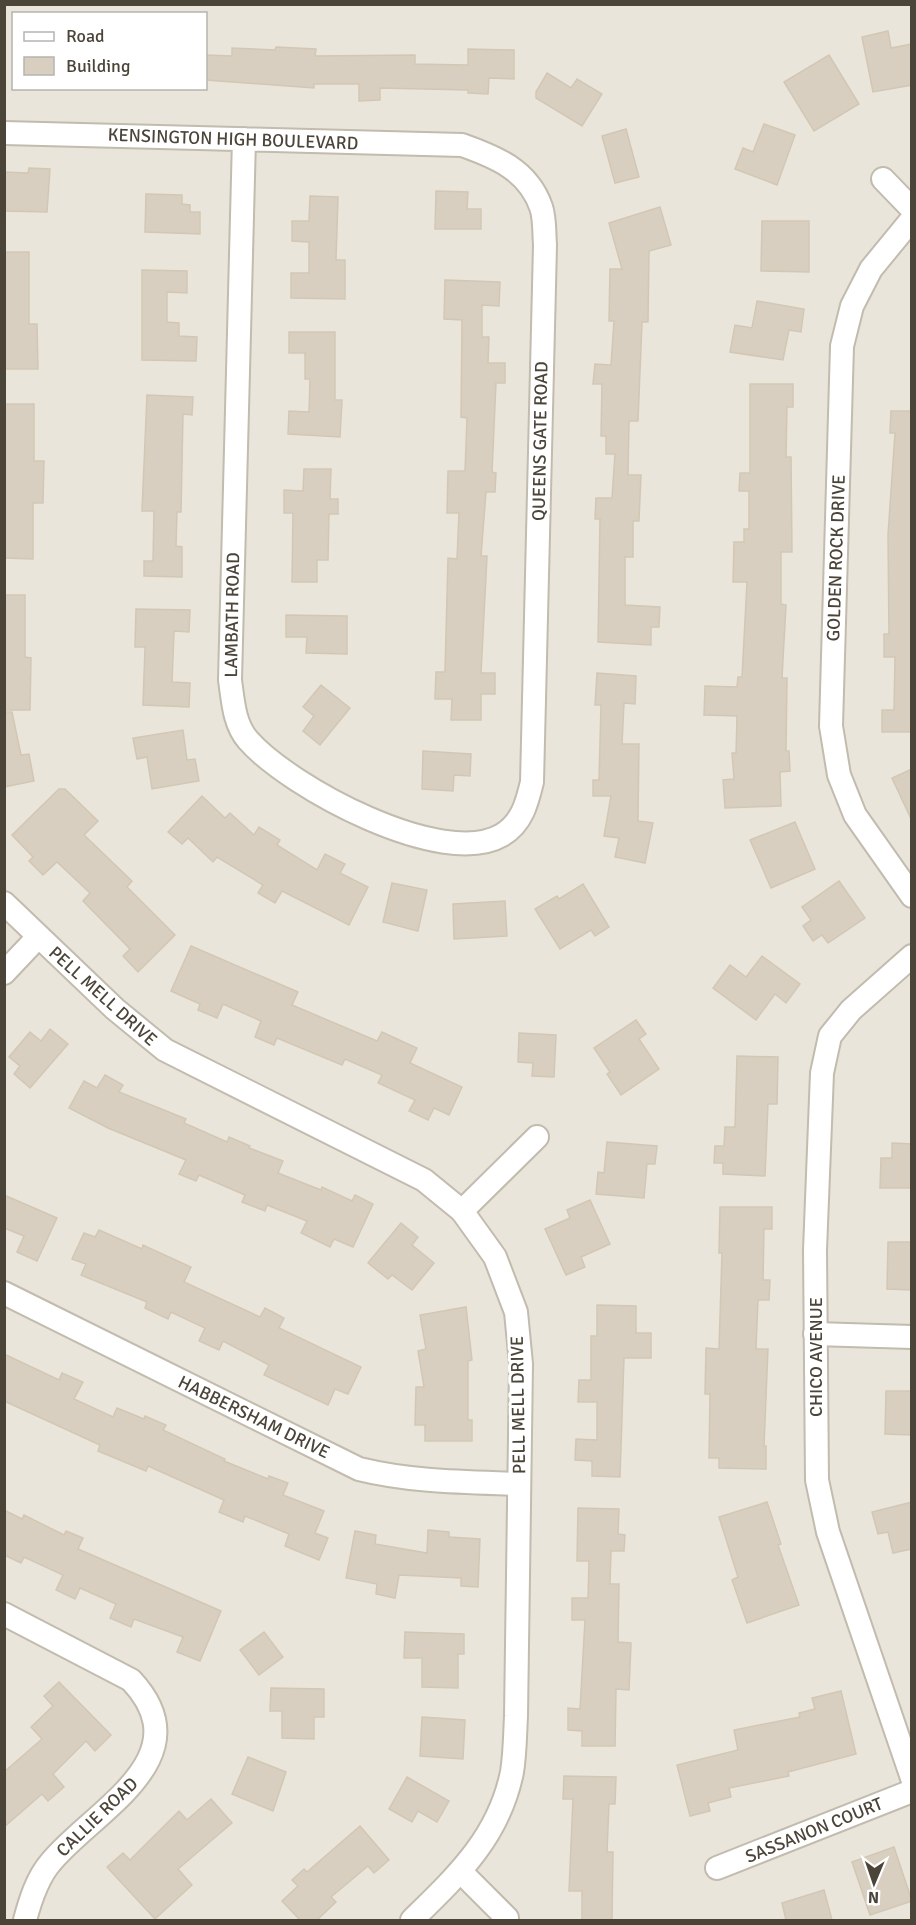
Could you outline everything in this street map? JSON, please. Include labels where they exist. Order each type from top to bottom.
[{"type":"street","name":"KENSINGTON HIGH BOULEVARD","points":[[4,133],[462,145]]},
{"type":"street","name":"LAMBATH ROAD","points":[[244,139],[230,680],[234,712],[248,740],[301,783],[369,820],[435,840],[475,844],[502,835],[526,811],[532,782]]},
{"type":"street","name":"QUEENS GATE ROAD","points":[[462,145],[496,157],[525,177],[542,207],[545,244],[532,782]]},
{"type":"street","points":[[883,179],[912,209]]},
{"type":"street","name":"GOLDEN ROCK DRIVE","points":[[912,219],[871,269],[852,306],[842,346],[831,726],[839,776],[855,815],[912,896]]},
{"type":"street","name":"PELL MELL DRIVE","points":[[4,903],[115,1009],[165,1050],[423,1180],[462,1211],[495,1257],[516,1312],[521,1364],[516,1716],[512,1773],[490,1833],[461,1872],[412,1920]]},
{"type":"street","points":[[4,973],[38,937]]},
{"type":"street","name":"CHICO AVENUE","points":[[912,956],[851,1010],[830,1036],[822,1073],[815,1334],[817,1480],[828,1532],[912,1778]]},
{"type":"street","points":[[462,1211],[537,1137]]},
{"type":"street","name":"HABBERSHAM DRIVE","points":[[4,1293],[359,1469],[393,1478],[423,1481],[519,1484]]},
{"type":"street","points":[[815,1334],[912,1337]]},
{"type":"street","name":"CALLIE ROAD","points":[[4,1614],[131,1680],[145,1696],[154,1718],[153,1748],[140,1777],[50,1863],[31,1897],[25,1920]]},
{"type":"street","name":"SASSANON COURT","points":[[717,1869],[912,1791]]},
{"type":"street","points":[[461,1872],[507,1918]]},
{"type":"shaded area","points":[[5,5],[911,5],[911,1920],[5,1920]]},
{"type":"building","points":[[888,31],[891,48],[912,44],[912,85],[873,92],[862,37]]},
{"type":"building","points":[[276,47],[316,49],[315,56],[415,55],[415,64],[468,65],[468,49],[514,50],[514,79],[489,78],[488,94],[468,93],[468,90],[380,88],[380,100],[359,101],[359,84],[314,84],[314,88],[207,80],[207,55],[232,56],[232,48],[275,50]]},
{"type":"building","points":[[829,55],[859,104],[814,131],[784,82]]},
{"type":"building","points":[[547,73],[571,88],[577,79],[602,94],[582,126],[536,98],[536,92]]},
{"type":"building","points":[[764,124],[795,135],[777,185],[735,169],[743,148],[753,152]]},
{"type":"building","points":[[626,129],[639,177],[615,183],[602,136]]},
{"type":"building","points":[[29,168],[50,169],[47,212],[4,211],[4,172],[28,173]]},
{"type":"building","points":[[436,191],[468,192],[467,209],[481,209],[481,229],[435,229]]},
{"type":"building","points":[[146,194],[182,195],[182,204],[190,205],[190,212],[200,212],[200,234],[145,232]]},
{"type":"building","points":[[310,196],[338,197],[336,260],[345,260],[345,299],[291,298],[291,273],[309,273],[309,242],[292,241],[292,221],[309,221]]},
{"type":"building","points":[[660,207],[671,245],[649,251],[648,322],[642,322],[638,421],[629,421],[628,475],[641,475],[639,521],[633,521],[633,557],[625,557],[625,605],[660,607],[659,627],[651,627],[651,645],[598,642],[600,519],[595,519],[596,498],[612,498],[615,454],[606,454],[606,436],[601,436],[602,384],[593,384],[595,364],[611,365],[614,321],[609,321],[610,269],[622,269],[609,223]]},
{"type":"building","points":[[762,221],[809,221],[809,272],[761,271]]},
{"type":"building","points":[[4,252],[29,252],[29,324],[37,324],[38,369],[4,369]]},
{"type":"building","points":[[142,270],[187,271],[187,293],[167,292],[167,322],[179,323],[179,336],[197,337],[196,361],[142,360]]},
{"type":"building","points":[[445,280],[500,282],[499,306],[482,305],[482,337],[489,337],[488,363],[505,363],[505,383],[496,383],[492,472],[496,473],[495,492],[486,492],[481,556],[487,556],[481,673],[495,673],[495,694],[481,694],[481,720],[451,720],[452,699],[435,699],[436,672],[445,672],[448,558],[457,559],[459,513],[447,513],[448,471],[465,471],[467,418],[461,417],[462,320],[444,319]]},
{"type":"building","points":[[757,301],[804,309],[801,332],[789,330],[783,360],[730,352],[735,325],[752,328]]},
{"type":"building","points":[[289,332],[335,332],[335,400],[342,400],[340,437],[288,434],[289,411],[309,412],[310,379],[305,379],[305,353],[289,353]]},
{"type":"building","points":[[750,384],[793,384],[793,407],[787,407],[786,457],[791,457],[792,552],[781,552],[781,604],[786,605],[782,678],[787,678],[786,751],[789,751],[790,771],[780,772],[781,806],[725,808],[723,780],[734,779],[732,753],[736,753],[737,716],[704,715],[705,686],[737,687],[738,677],[742,677],[747,582],[733,582],[734,542],[744,542],[744,529],[749,529],[749,491],[739,491],[740,473],[750,473]]},
{"type":"building","points":[[147,395],[193,397],[192,415],[183,414],[181,512],[177,512],[176,546],[182,547],[182,577],[144,576],[144,561],[153,561],[154,511],[142,511]]},
{"type":"building","points":[[4,404],[34,404],[34,461],[44,461],[43,503],[33,503],[33,559],[4,558]]},
{"type":"building","points":[[891,411],[912,411],[912,732],[882,732],[882,710],[894,710],[895,657],[884,657],[884,634],[889,634],[888,535],[895,433],[890,433]]},
{"type":"building","points":[[304,469],[331,469],[330,499],[338,499],[338,514],[329,514],[328,560],[317,560],[317,582],[292,582],[293,513],[284,513],[284,490],[303,491]]},
{"type":"building","points":[[4,595],[25,595],[25,657],[31,658],[30,710],[4,710]]},
{"type":"building","points":[[136,609],[190,610],[189,632],[174,631],[172,682],[190,683],[189,707],[143,705],[145,647],[135,647]]},
{"type":"building","points":[[286,615],[347,616],[347,654],[306,653],[307,637],[286,637]]},
{"type":"building","points":[[597,673],[636,676],[635,704],[624,703],[622,744],[639,744],[638,821],[653,823],[645,863],[615,857],[619,838],[604,836],[611,796],[593,796],[593,780],[599,780],[601,705],[595,705]]},
{"type":"building","points":[[321,685],[350,708],[320,745],[303,731],[314,716],[303,707]]},
{"type":"building","points":[[4,712],[12,712],[21,755],[29,754],[34,781],[4,787]]},
{"type":"building","points":[[183,730],[187,760],[195,759],[199,781],[152,789],[147,757],[137,759],[133,738]]},
{"type":"building","points":[[423,751],[471,754],[470,776],[454,775],[453,791],[422,789]]},
{"type":"building","points":[[912,769],[912,821],[892,778]]},
{"type":"building","points":[[59,789],[65,789],[98,821],[84,835],[132,881],[127,887],[175,935],[138,972],[123,956],[130,949],[83,901],[90,893],[57,862],[43,875],[29,861],[33,857],[12,835]]},
{"type":"building","points":[[202,796],[225,818],[230,813],[254,835],[259,827],[280,840],[277,845],[317,870],[325,854],[345,864],[340,873],[368,887],[349,925],[282,891],[275,903],[258,893],[263,885],[217,857],[213,862],[188,838],[182,844],[168,832]]},
{"type":"building","points":[[795,822],[815,869],[771,888],[750,840]]},
{"type":"building","points":[[839,881],[865,918],[828,943],[822,935],[813,941],[803,926],[811,920],[802,907]]},
{"type":"building","points":[[392,883],[427,890],[418,931],[383,922]]},
{"type":"building","points":[[583,884],[609,927],[595,936],[591,930],[560,949],[535,909],[557,896],[559,899]]},
{"type":"building","points":[[505,901],[507,936],[454,939],[453,904]]},
{"type":"building","points":[[191,946],[298,992],[292,1005],[377,1041],[382,1032],[417,1048],[410,1063],[462,1087],[449,1115],[434,1108],[428,1120],[409,1111],[415,1100],[378,1083],[382,1075],[345,1059],[342,1065],[277,1038],[274,1045],[255,1037],[261,1021],[223,1004],[217,1018],[198,1010],[200,1004],[171,991]]},
{"type":"building","points":[[762,956],[800,984],[786,1003],[775,994],[756,1020],[713,988],[730,965],[746,977]]},
{"type":"building","points":[[636,1020],[646,1034],[639,1039],[659,1069],[621,1095],[607,1074],[610,1072],[594,1048]]},
{"type":"building","points":[[50,1029],[68,1044],[30,1088],[14,1074],[20,1066],[9,1057],[30,1032],[41,1041]]},
{"type":"building","points":[[519,1033],[556,1035],[554,1077],[532,1076],[533,1063],[518,1062]]},
{"type":"building","points":[[737,1056],[778,1057],[777,1104],[768,1104],[765,1176],[723,1174],[723,1163],[714,1163],[715,1146],[724,1146],[725,1127],[735,1127]]},
{"type":"building","points":[[105,1075],[123,1085],[119,1092],[186,1119],[184,1123],[227,1142],[229,1137],[250,1146],[249,1148],[283,1161],[278,1173],[321,1190],[322,1187],[352,1201],[355,1195],[373,1204],[353,1247],[334,1239],[330,1247],[301,1233],[307,1221],[267,1205],[265,1211],[242,1202],[245,1195],[199,1175],[196,1181],[179,1174],[186,1160],[108,1128],[69,1108],[84,1081],[97,1088]]},
{"type":"building","points":[[607,1142],[657,1146],[655,1164],[647,1164],[644,1198],[596,1194],[598,1172],[604,1173]]},
{"type":"building","points":[[892,1143],[912,1144],[912,1188],[880,1188],[881,1158],[892,1158]]},
{"type":"building","points":[[4,1195],[57,1218],[37,1261],[17,1252],[24,1236],[4,1228]]},
{"type":"building","points":[[590,1200],[610,1244],[581,1257],[585,1267],[566,1275],[545,1229],[570,1218],[567,1210]]},
{"type":"building","points":[[720,1207],[772,1207],[772,1229],[764,1229],[763,1280],[770,1280],[769,1300],[758,1300],[756,1349],[768,1349],[764,1446],[766,1446],[766,1469],[719,1468],[719,1458],[709,1458],[710,1394],[705,1394],[706,1348],[719,1349],[722,1253],[719,1253]]},
{"type":"building","points":[[401,1223],[418,1237],[412,1245],[434,1263],[412,1290],[392,1275],[388,1279],[368,1263]]},
{"type":"building","points":[[99,1230],[142,1249],[143,1245],[191,1267],[184,1282],[260,1317],[265,1308],[284,1318],[279,1328],[361,1367],[348,1394],[335,1389],[328,1405],[264,1375],[269,1365],[223,1341],[219,1350],[199,1341],[205,1328],[171,1312],[168,1319],[145,1308],[147,1302],[81,1275],[86,1264],[72,1259],[84,1233],[95,1237]]},
{"type":"building","points":[[888,1242],[912,1242],[912,1290],[887,1289]]},
{"type":"building","points":[[597,1305],[636,1306],[636,1333],[651,1333],[651,1358],[624,1358],[620,1477],[592,1476],[592,1461],[575,1460],[576,1439],[597,1440],[597,1402],[578,1402],[579,1380],[591,1380],[591,1336],[597,1336]]},
{"type":"building","points":[[466,1307],[472,1360],[468,1361],[468,1420],[472,1420],[472,1441],[425,1441],[425,1425],[415,1425],[416,1387],[424,1387],[418,1351],[426,1349],[420,1315]]},
{"type":"building","points":[[4,1354],[59,1380],[62,1373],[83,1382],[74,1399],[113,1417],[117,1408],[144,1419],[145,1416],[166,1425],[163,1430],[225,1459],[224,1461],[268,1479],[269,1476],[288,1483],[283,1495],[324,1511],[315,1533],[328,1538],[319,1560],[285,1546],[289,1534],[245,1516],[243,1522],[219,1512],[224,1500],[148,1466],[146,1471],[98,1451],[100,1445],[4,1401]]},
{"type":"building","points":[[886,1391],[912,1391],[912,1435],[885,1434]]},
{"type":"building","points":[[767,1502],[781,1544],[778,1545],[799,1605],[747,1623],[732,1580],[738,1577],[719,1517]]},
{"type":"building","points":[[912,1502],[912,1549],[893,1553],[888,1532],[878,1534],[872,1512]]},
{"type":"building","points":[[578,1508],[619,1509],[618,1534],[625,1535],[624,1551],[611,1551],[610,1584],[619,1584],[618,1642],[631,1643],[629,1690],[616,1689],[615,1746],[582,1746],[582,1731],[568,1730],[568,1708],[580,1709],[585,1620],[572,1620],[572,1598],[588,1598],[589,1561],[577,1561]]},
{"type":"building","points":[[4,1510],[22,1519],[24,1515],[64,1535],[66,1531],[83,1538],[78,1549],[221,1611],[200,1661],[177,1652],[183,1637],[134,1619],[131,1627],[110,1618],[116,1604],[80,1588],[75,1599],[56,1590],[63,1575],[24,1557],[21,1563],[4,1555]]},
{"type":"building","points":[[428,1530],[449,1532],[449,1537],[480,1539],[478,1587],[461,1586],[461,1578],[399,1575],[395,1598],[376,1594],[377,1584],[346,1578],[355,1531],[376,1535],[375,1544],[427,1553]]},
{"type":"building","points":[[264,1632],[283,1657],[259,1675],[240,1650]]},
{"type":"building","points":[[405,1632],[464,1634],[464,1654],[458,1654],[458,1688],[422,1687],[422,1658],[404,1658]]},
{"type":"building","points":[[59,1682],[111,1735],[95,1751],[86,1741],[53,1774],[64,1787],[48,1801],[42,1794],[4,1827],[4,1772],[42,1739],[31,1727],[53,1706],[44,1696]]},
{"type":"building","points":[[271,1688],[324,1689],[324,1717],[314,1717],[314,1739],[282,1738],[282,1711],[270,1711]]},
{"type":"building","points":[[841,1691],[856,1754],[788,1772],[789,1776],[729,1788],[731,1797],[708,1803],[710,1811],[690,1816],[677,1765],[738,1750],[734,1730],[800,1717],[799,1713],[815,1709],[812,1698]]},
{"type":"building","points":[[422,1717],[465,1720],[463,1759],[420,1756]]},
{"type":"building","points":[[248,1757],[286,1772],[273,1811],[232,1794]]},
{"type":"building","points":[[564,1776],[616,1777],[615,1804],[609,1804],[607,1852],[613,1852],[612,1920],[582,1920],[582,1891],[569,1891],[573,1799],[563,1799]]},
{"type":"building","points":[[407,1777],[449,1801],[437,1822],[418,1811],[412,1822],[389,1809]]},
{"type":"building","points":[[211,1799],[232,1823],[178,1869],[192,1885],[155,1919],[107,1867],[123,1853],[130,1860],[179,1811],[187,1820]]},
{"type":"building","points":[[360,1826],[389,1860],[374,1873],[368,1866],[331,1897],[336,1902],[317,1920],[300,1920],[282,1901],[298,1886],[292,1880],[304,1869],[307,1872]]},
{"type":"building","points":[[894,1847],[912,1901],[870,1915],[852,1862]]},
{"type":"building","points":[[824,1890],[832,1920],[786,1920],[782,1903]]}]
